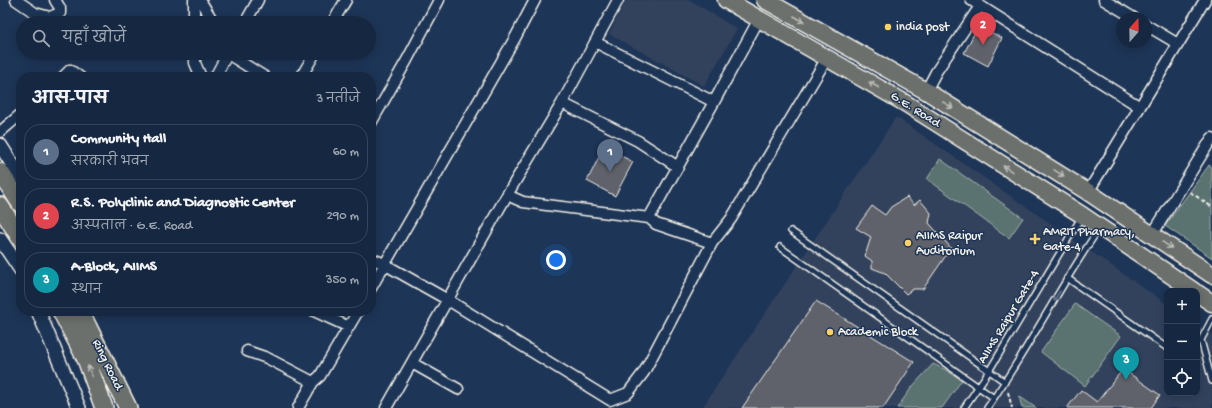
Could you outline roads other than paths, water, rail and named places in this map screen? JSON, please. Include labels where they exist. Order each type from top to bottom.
[{"type":"highway","points":[[0,172],[16,196]]},
{"type":"highway","points":[[0,206],[16,232]]},
{"type":"highway","points":[[64,316],[86,359],[104,408]]},
{"type":"highway","name":"Ring Road","points":[[83,316],[128,408]]},
{"type":"main road","name":"G.E. Road","points":[[726,0],[905,103],[1082,216],[1190,288]]},
{"type":"main road","points":[[765,0],[926,91],[1088,192],[1212,275]]},
{"type":"main road","points":[[1200,295],[1212,303]]},
{"type":"street","points":[[16,0],[35,13],[46,16]]},
{"type":"street","points":[[52,16],[60,13],[60,8],[55,0]]},
{"type":"street","points":[[194,0],[194,16]]},
{"type":"street","points":[[200,0],[210,16]]},
{"type":"street","points":[[249,16],[258,0]]},
{"type":"street","points":[[336,16],[346,0]]},
{"type":"street","points":[[376,114],[439,0]]},
{"type":"street","points":[[376,279],[535,0]]},
{"type":"street","points":[[386,408],[562,103],[618,0]]},
{"type":"street","points":[[971,0],[1140,107]]},
{"type":"street","points":[[1104,0],[1124,12]]},
{"type":"street","points":[[1088,192],[1205,0]]},
{"type":"street","points":[[926,91],[936,72],[980,6]]},
{"type":"street","points":[[649,218],[759,19]]},
{"type":"street","points":[[1152,29],[1178,44]]},
{"type":"street","points":[[594,42],[714,102]]},
{"type":"street","points":[[376,260],[448,300],[610,400],[628,393],[644,372],[712,243],[731,219],[827,58]]},
{"type":"street","points":[[195,60],[199,72]]},
{"type":"street","points":[[218,72],[225,60]]},
{"type":"street","points":[[238,60],[257,72]]},
{"type":"street","points":[[304,72],[311,60]]},
{"type":"street","points":[[562,103],[638,142],[678,167]]},
{"type":"street","points":[[0,132],[16,118]]},
{"type":"street","points":[[1152,235],[1212,138]]},
{"type":"street","points":[[0,144],[16,170]]},
{"type":"street","points":[[508,195],[523,202],[649,218],[656,224],[712,243]]},
{"type":"street","points":[[0,239],[16,263]]},
{"type":"street","points":[[40,316],[79,408]]},
{"type":"street","points":[[325,316],[349,327]]},
{"type":"street","points":[[298,408],[313,382],[320,376],[355,316]]},
{"type":"street","points":[[246,351],[267,358],[313,382]]},
{"type":"street","points":[[412,363],[458,389]]},
{"type":"lane","name":"AIIMS Raipur Gate-4","points":[[964,408],[989,371],[1082,216]]},
{"type":"lane","points":[[987,408],[1005,382],[1067,278],[1100,228]]},
{"type":"lane","points":[[791,231],[1005,382]]},
{"type":"lane","points":[[780,246],[994,398]]},
{"type":"lane","points":[[1067,278],[1164,346]]},
{"type":"lane","points":[[1200,339],[1212,319]]},
{"type":"lane","points":[[1200,344],[1212,380]]},
{"type":"place","name":"india post","points":[[888,27]]},
{"type":"place","name":"R.S. Polyclinic and Diagnostic Center","points":[[983,45]]},
{"type":"place","name":"Community Hall","points":[[610,172]]},
{"type":"place","name":"AMRIT Pharmacy, Gate-4","points":[[1035,239]]},
{"type":"place","name":"AIIMS Raipur Auditorium","points":[[908,243]]},
{"type":"place","name":"Academic Block","points":[[830,332]]},
{"type":"place","name":"A-Block, AIIMS","points":[[1126,380]]}]
